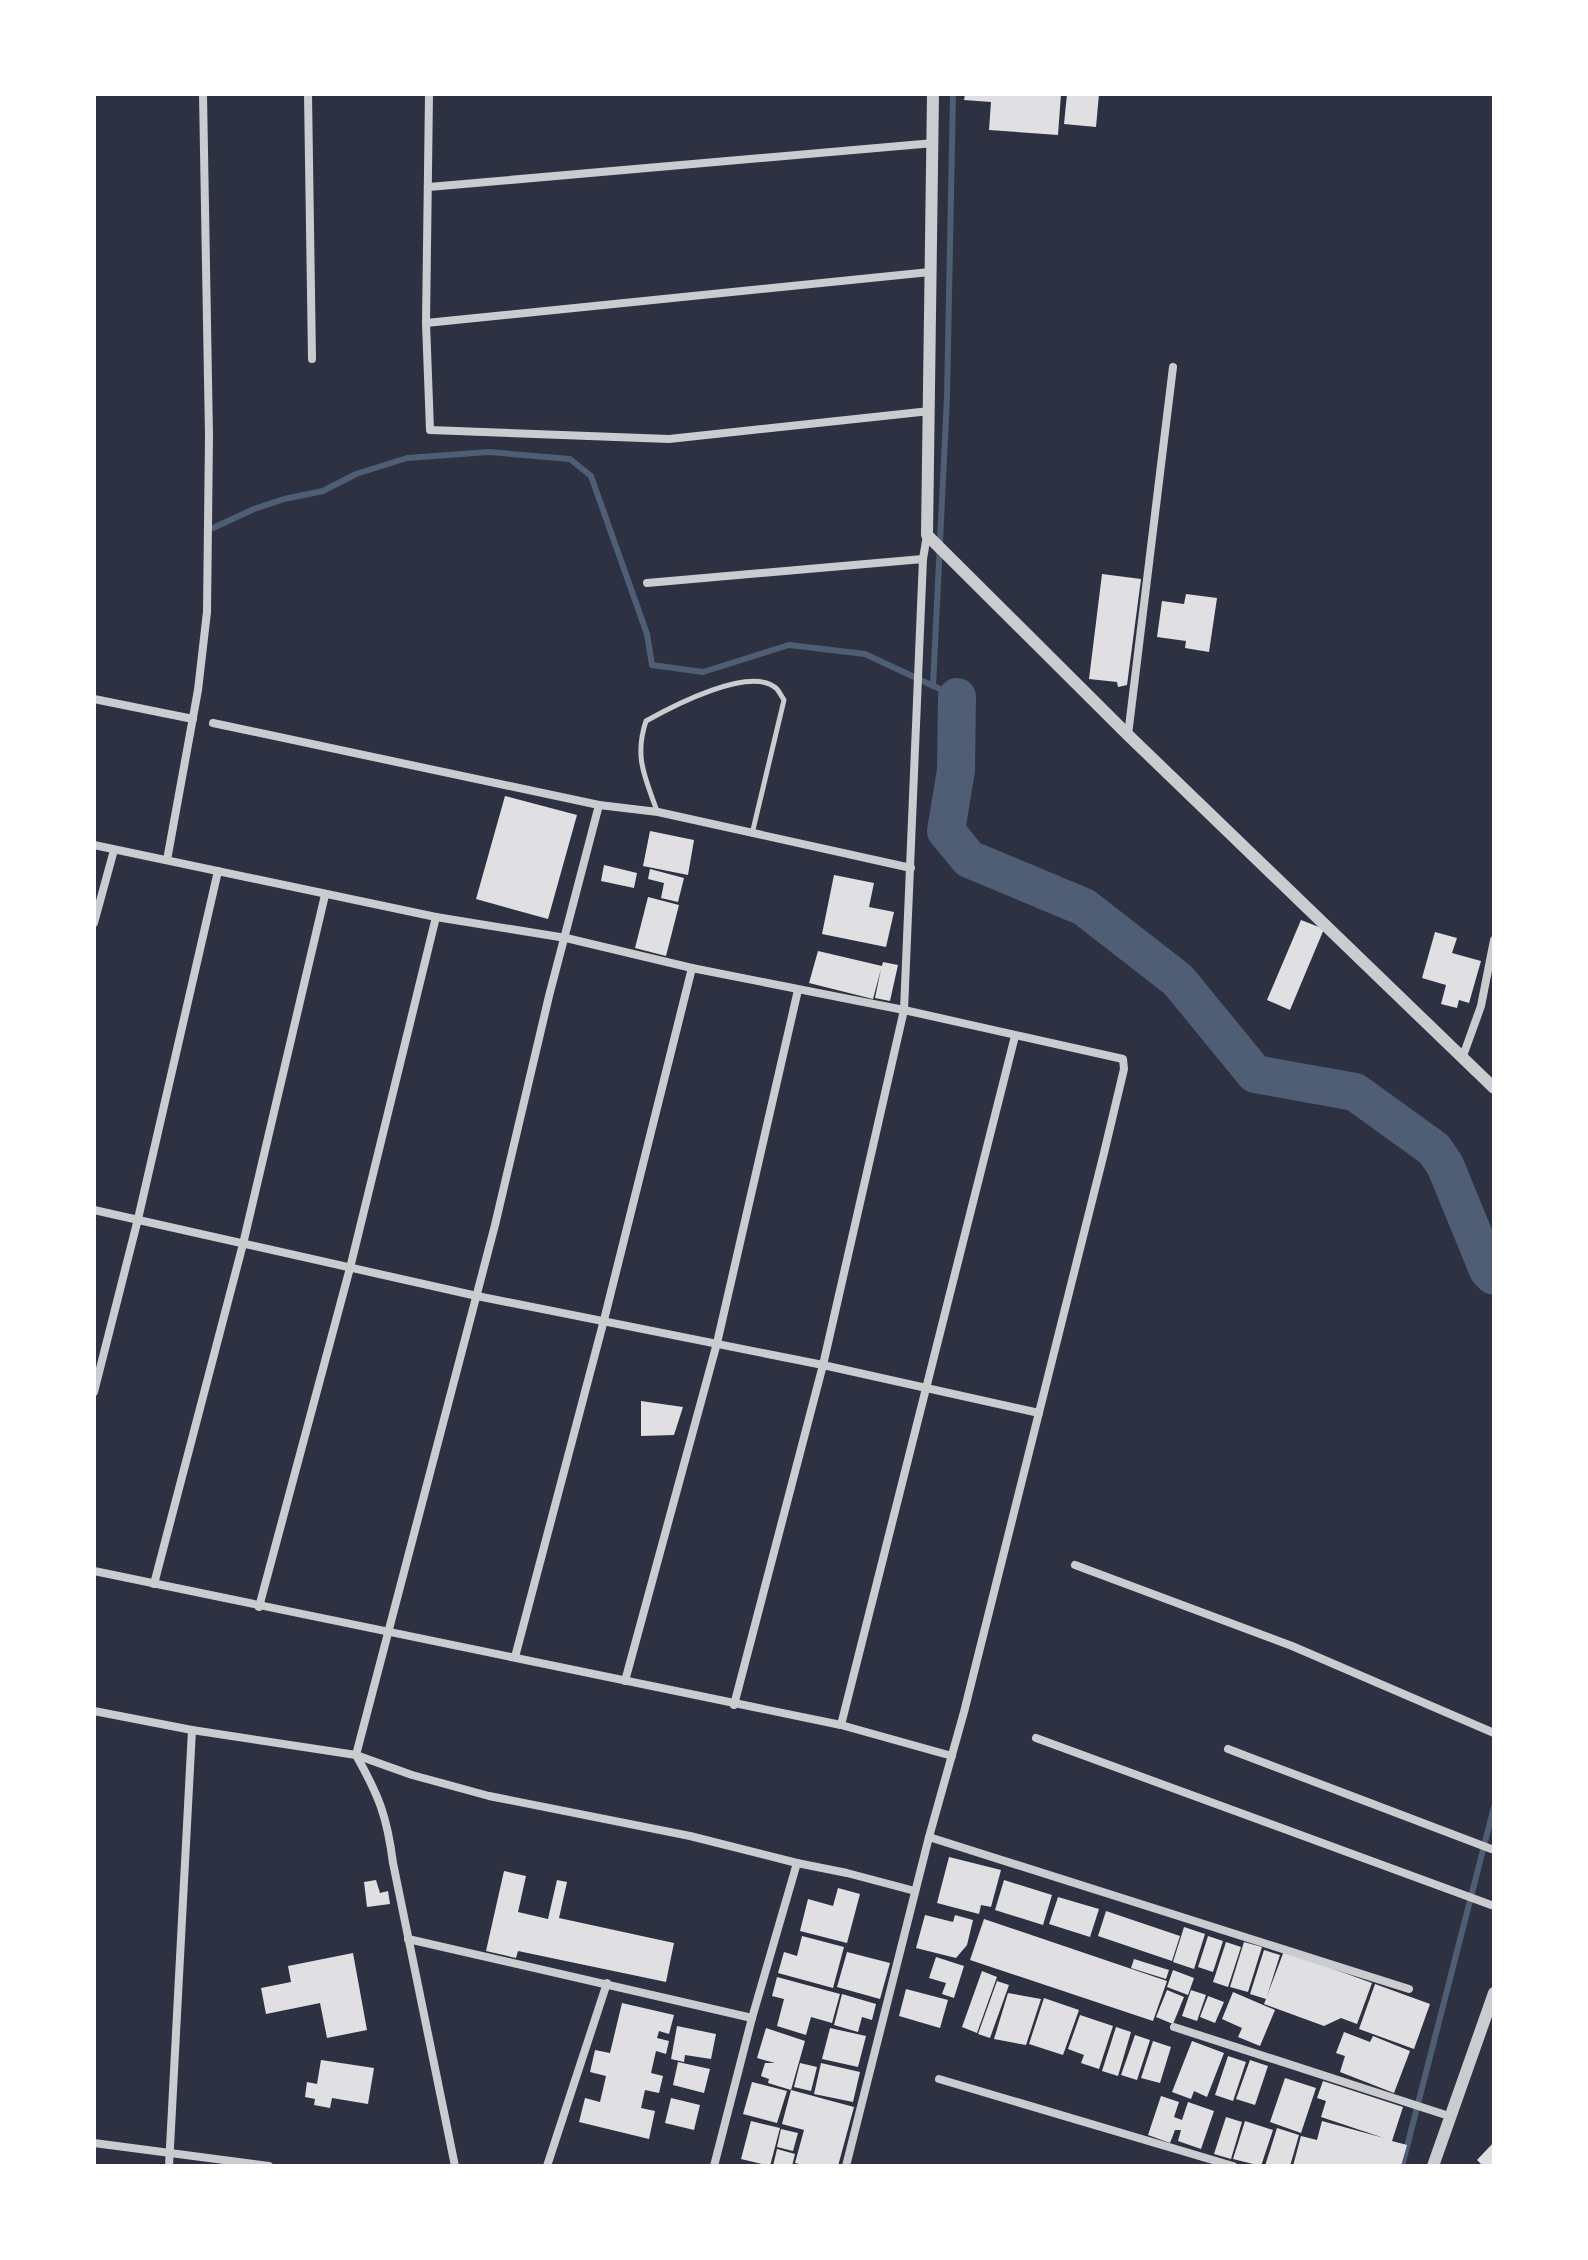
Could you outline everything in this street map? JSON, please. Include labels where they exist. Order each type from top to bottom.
[{"type":"street","points":[[167,860],[193,719],[207,612],[209,436],[203,94]]},
{"type":"street","points":[[308,94],[312,359]]},
{"type":"street","points":[[429,94],[426,323],[430,430],[669,439],[930,411]]},
{"type":"street","points":[[734,1705],[823,1365],[904,1010],[920,691],[923,559],[927,535],[933,94]]},
{"type":"street","points":[[429,187],[934,143]]},
{"type":"street","points":[[426,323],[930,272]]},
{"type":"street","points":[[1128,735],[1173,367]]},
{"type":"street","points":[[927,535],[1128,735],[1494,1088]]},
{"type":"street","points":[[647,583],[923,559]]},
{"type":"street","points":[[94,699],[193,719]]},
{"type":"street","points":[[213,723],[599,805],[658,812],[911,868]]},
{"type":"street","points":[[455,2166],[423,1998],[408,1939],[388,1824],[376,1789],[356,1755],[477,1296],[549,996],[599,805]]},
{"type":"street","points":[[94,845],[436,917],[566,938],[692,968],[904,1010],[1123,1059],[1124,1069],[1039,1413],[846,2166]]},
{"type":"street","points":[[94,923],[114,850]]},
{"type":"street","points":[[94,1392],[138,1219],[218,871]]},
{"type":"street","points":[[154,1584],[243,1244],[325,895]]},
{"type":"street","points":[[259,1607],[350,1268],[436,917]]},
{"type":"street","points":[[1463,1056],[1481,1006],[1494,940]]},
{"type":"street","points":[[515,1657],[692,968]]},
{"type":"street","points":[[625,1681],[717,1343],[798,990]]},
{"type":"street","points":[[841,1725],[1015,1036]]},
{"type":"street","points":[[94,1210],[477,1296],[823,1365],[1039,1413]]},
{"type":"street","points":[[1075,1565],[1292,1646],[1494,1733]]},
{"type":"street","points":[[94,1571],[841,1725],[952,1756]]},
{"type":"street","points":[[94,1711],[192,1730],[356,1755],[412,1775],[489,1796],[690,1836],[915,1891]]},
{"type":"street","points":[[169,2166],[192,1730]]},
{"type":"street","points":[[1036,1738],[1493,1906]]},
{"type":"street","points":[[1228,1749],[1494,1850]]},
{"type":"street","points":[[929,1837],[1409,1989]]},
{"type":"street","points":[[714,2166],[752,2018],[797,1863]]},
{"type":"street","points":[[408,1939],[752,2018]]},
{"type":"street","points":[[547,2166],[607,1983]]},
{"type":"street","points":[[1433,2166],[1445,2115],[1494,1993]]},
{"type":"street","points":[[1174,2027],[1445,2115]]},
{"type":"street","points":[[939,2079],[1233,2166]]},
{"type":"street","points":[[94,2143],[269,2166]]},
{"type":"lane","points":[[658,812],[640,763],[639,740],[646,721],[712,689],[756,681],[776,687],[784,700],[752,835]]},
{"type":"building","points":[[965,94],[1061,94],[1058,135],[989,130],[991,102],[964,100]]},
{"type":"building","points":[[1067,94],[1099,94],[1096,127],[1064,124]]},
{"type":"building","points":[[1102,574],[1141,579],[1127,685],[1118,687],[1117,682],[1089,679]]},
{"type":"building","points":[[1186,594],[1217,598],[1209,652],[1185,648],[1186,641],[1157,637],[1162,601],[1184,604]]},
{"type":"building","points":[[505,796],[577,815],[548,919],[476,899]]},
{"type":"building","points":[[650,831],[694,840],[688,875],[643,866]]},
{"type":"building","points":[[604,865],[637,873],[634,888],[601,881]]},
{"type":"building","points":[[650,869],[684,878],[678,902],[661,898],[664,883],[648,879]]},
{"type":"building","points":[[834,875],[874,883],[869,907],[894,912],[886,947],[822,934]]},
{"type":"building","points":[[648,897],[679,905],[666,956],[635,948]]},
{"type":"building","points":[[1301,920],[1324,929],[1290,1010],[1267,1000]]},
{"type":"building","points":[[1435,932],[1457,938],[1452,953],[1481,961],[1469,1003],[1459,1000],[1457,1008],[1441,1004],[1446,985],[1422,978]]},
{"type":"building","points":[[818,951],[882,966],[883,962],[898,965],[890,1001],[875,998],[881,969],[873,999],[809,983]]},
{"type":"building","points":[[641,1401],[683,1407],[674,1435],[641,1436]]},
{"type":"building","points":[[949,1857],[1001,1870],[991,1907],[981,1905],[979,1914],[937,1903]]},
{"type":"building","points":[[504,1871],[526,1876],[518,1912],[548,1919],[557,1880],[567,1882],[559,1918],[674,1943],[666,1982],[518,1951],[516,1958],[486,1951]]},
{"type":"building","points":[[376,1880],[380,1893],[388,1891],[390,1904],[367,1907],[364,1882]]},
{"type":"building","points":[[1004,1880],[1052,1895],[1043,1925],[995,1910]]},
{"type":"building","points":[[838,1888],[860,1894],[847,1943],[800,1931],[808,1899],[833,1906]]},
{"type":"building","points":[[1058,1897],[1099,1909],[1090,1937],[1049,1924]]},
{"type":"building","points":[[1106,1911],[1180,1936],[1172,1961],[1098,1936]]},
{"type":"building","points":[[925,1915],[953,1922],[955,1915],[973,1920],[967,1945],[956,1958],[916,1948]]},
{"type":"building","points":[[984,1919],[1167,1981],[1153,2021],[970,1960]]},
{"type":"building","points":[[1184,1927],[1205,1934],[1194,1969],[1173,1962]]},
{"type":"building","points":[[802,1936],[844,1947],[833,1988],[778,1973],[784,1952],[797,1956]]},
{"type":"building","points":[[1208,1936],[1223,1941],[1213,1972],[1198,1967]]},
{"type":"building","points":[[1226,1942],[1241,1947],[1228,1987],[1213,1982]]},
{"type":"building","points":[[1244,1942],[1262,1947],[1248,1992],[1230,1987]]},
{"type":"building","points":[[1264,1950],[1280,1955],[1267,1996],[1284,1951],[1372,1983],[1357,2024],[1341,2018],[1324,2026],[1264,2004],[1266,1999],[1250,1994]]},
{"type":"building","points":[[847,1952],[890,1963],[880,1999],[837,1987]]},
{"type":"building","points":[[353,1953],[367,2030],[327,2038],[320,2003],[266,2014],[261,1988],[291,1982],[288,1966]]},
{"type":"building","points":[[936,1957],[964,1966],[954,1998],[942,1994],[946,1983],[929,1978]]},
{"type":"building","points":[[1134,1959],[1169,1970],[1166,1979],[1131,1968]]},
{"type":"building","points":[[1173,1970],[1194,1978],[1188,1995],[1167,1987]]},
{"type":"building","points":[[982,1971],[997,1977],[977,2033],[962,2027]]},
{"type":"building","points":[[777,1977],[840,1994],[832,2023],[811,2017],[806,2035],[777,2026],[784,1999],[772,1996]]},
{"type":"building","points":[[997,1981],[1009,1985],[990,2038],[978,2034]]},
{"type":"building","points":[[1375,1984],[1430,2004],[1414,2049],[1359,2029]]},
{"type":"building","points":[[906,1989],[948,2000],[940,2028],[899,2016]]},
{"type":"building","points":[[1167,1990],[1184,1997],[1173,2024],[1156,2017]]},
{"type":"building","points":[[1191,1990],[1206,1995],[1197,2021],[1182,2016]]},
{"type":"building","points":[[1233,1992],[1275,2010],[1260,2046],[1238,2037],[1242,2028],[1222,2019]]},
{"type":"building","points":[[1008,1993],[1041,1999],[1026,2045],[994,2039]]},
{"type":"building","points":[[842,1994],[876,2004],[872,2020],[862,2017],[858,2032],[834,2025]]},
{"type":"building","points":[[1208,1996],[1224,2002],[1215,2023],[1200,2017]]},
{"type":"building","points":[[1044,1998],[1079,2010],[1063,2055],[1029,2044]]},
{"type":"building","points":[[622,2003],[674,2015],[669,2034],[659,2031],[657,2038],[669,2041],[666,2054],[656,2051],[651,2073],[663,2076],[659,2093],[645,2090],[641,2108],[655,2111],[649,2139],[579,2122],[585,2098],[600,2102],[606,2076],[590,2072],[595,2050],[610,2053]]},
{"type":"building","points":[[1080,2015],[1113,2026],[1099,2069],[1081,2063],[1084,2055],[1068,2049]]},
{"type":"building","points":[[677,2026],[716,2034],[711,2059],[685,2055],[684,2062],[671,2059]]},
{"type":"building","points":[[1116,2027],[1131,2032],[1118,2076],[1102,2071]]},
{"type":"building","points":[[766,2028],[805,2041],[791,2090],[768,2083],[769,2079],[761,2076],[765,2063],[775,2063],[757,2058]]},
{"type":"building","points":[[830,2028],[866,2036],[858,2067],[822,2059]]},
{"type":"building","points":[[1344,2032],[1370,2042],[1373,2036],[1410,2051],[1394,2093],[1340,2072],[1345,2056],[1336,2053]]},
{"type":"building","points":[[1135,2035],[1150,2040],[1137,2080],[1121,2075]]},
{"type":"building","points":[[1153,2041],[1171,2047],[1160,2083],[1141,2078]]},
{"type":"building","points":[[1192,2041],[1224,2053],[1207,2097],[1194,2091],[1191,2099],[1172,2092]]},
{"type":"building","points":[[1228,2056],[1246,2062],[1233,2101],[1215,2095]]},
{"type":"building","points":[[321,2060],[374,2068],[368,2104],[332,2098],[330,2108],[314,2105],[315,2099],[305,2097],[307,2082],[317,2084]]},
{"type":"building","points":[[1250,2060],[1268,2066],[1255,2105],[1236,2099]]},
{"type":"building","points":[[678,2062],[710,2069],[704,2093],[673,2085]]},
{"type":"building","points":[[800,2063],[817,2067],[811,2091],[794,2087]]},
{"type":"building","points":[[821,2063],[860,2072],[853,2102],[814,2094]]},
{"type":"building","points":[[1285,2078],[1316,2088],[1301,2133],[1270,2122]]},
{"type":"building","points":[[1323,2081],[1403,2107],[1392,2141],[1407,2145],[1401,2166],[1293,2166],[1301,2136],[1317,2140],[1322,2121],[1384,2138],[1321,2117],[1326,2101],[1317,2098]]},
{"type":"building","points":[[752,2082],[787,2091],[777,2123],[743,2114]]},
{"type":"building","points":[[791,2090],[854,2107],[838,2166],[795,2163],[804,2130],[782,2124]]},
{"type":"building","points":[[1161,2096],[1179,2102],[1174,2117],[1182,2120],[1188,2102],[1214,2111],[1201,2149],[1178,2141],[1181,2130],[1175,2130],[1170,2143],[1148,2135]]},
{"type":"building","points":[[671,2098],[700,2105],[694,2130],[665,2123]]},
{"type":"building","points":[[1226,2117],[1242,2122],[1231,2159],[1214,2154]]},
{"type":"building","points":[[751,2121],[780,2128],[770,2166],[741,2159]]},
{"type":"building","points":[[1245,2121],[1273,2130],[1261,2166],[1233,2159]]},
{"type":"building","points":[[1277,2128],[1299,2135],[1290,2166],[1265,2166]]},
{"type":"building","points":[[781,2129],[798,2133],[793,2151],[777,2147]]},
{"type":"building","points":[[1494,2142],[1494,2166],[1483,2166],[1477,2160]]},
{"type":"building","points":[[777,2149],[795,2154],[792,2166],[773,2166]]},
{"type":"waterway","points":[[933,686],[947,397],[953,94]]},
{"type":"waterway","points":[[213,528],[254,509],[323,491],[356,474],[407,458],[489,452],[570,459],[591,476],[647,634],[652,665],[703,672],[789,645],[865,654],[957,697]]},
{"type":"waterway","points":[[957,697],[956,770],[946,831],[969,859],[1084,907],[1178,980],[1255,1074],[1355,1092],[1434,1149],[1445,1165],[1488,1270],[1494,1276]]},
{"type":"waterway","points":[[1402,2166],[1494,1807]]}]
